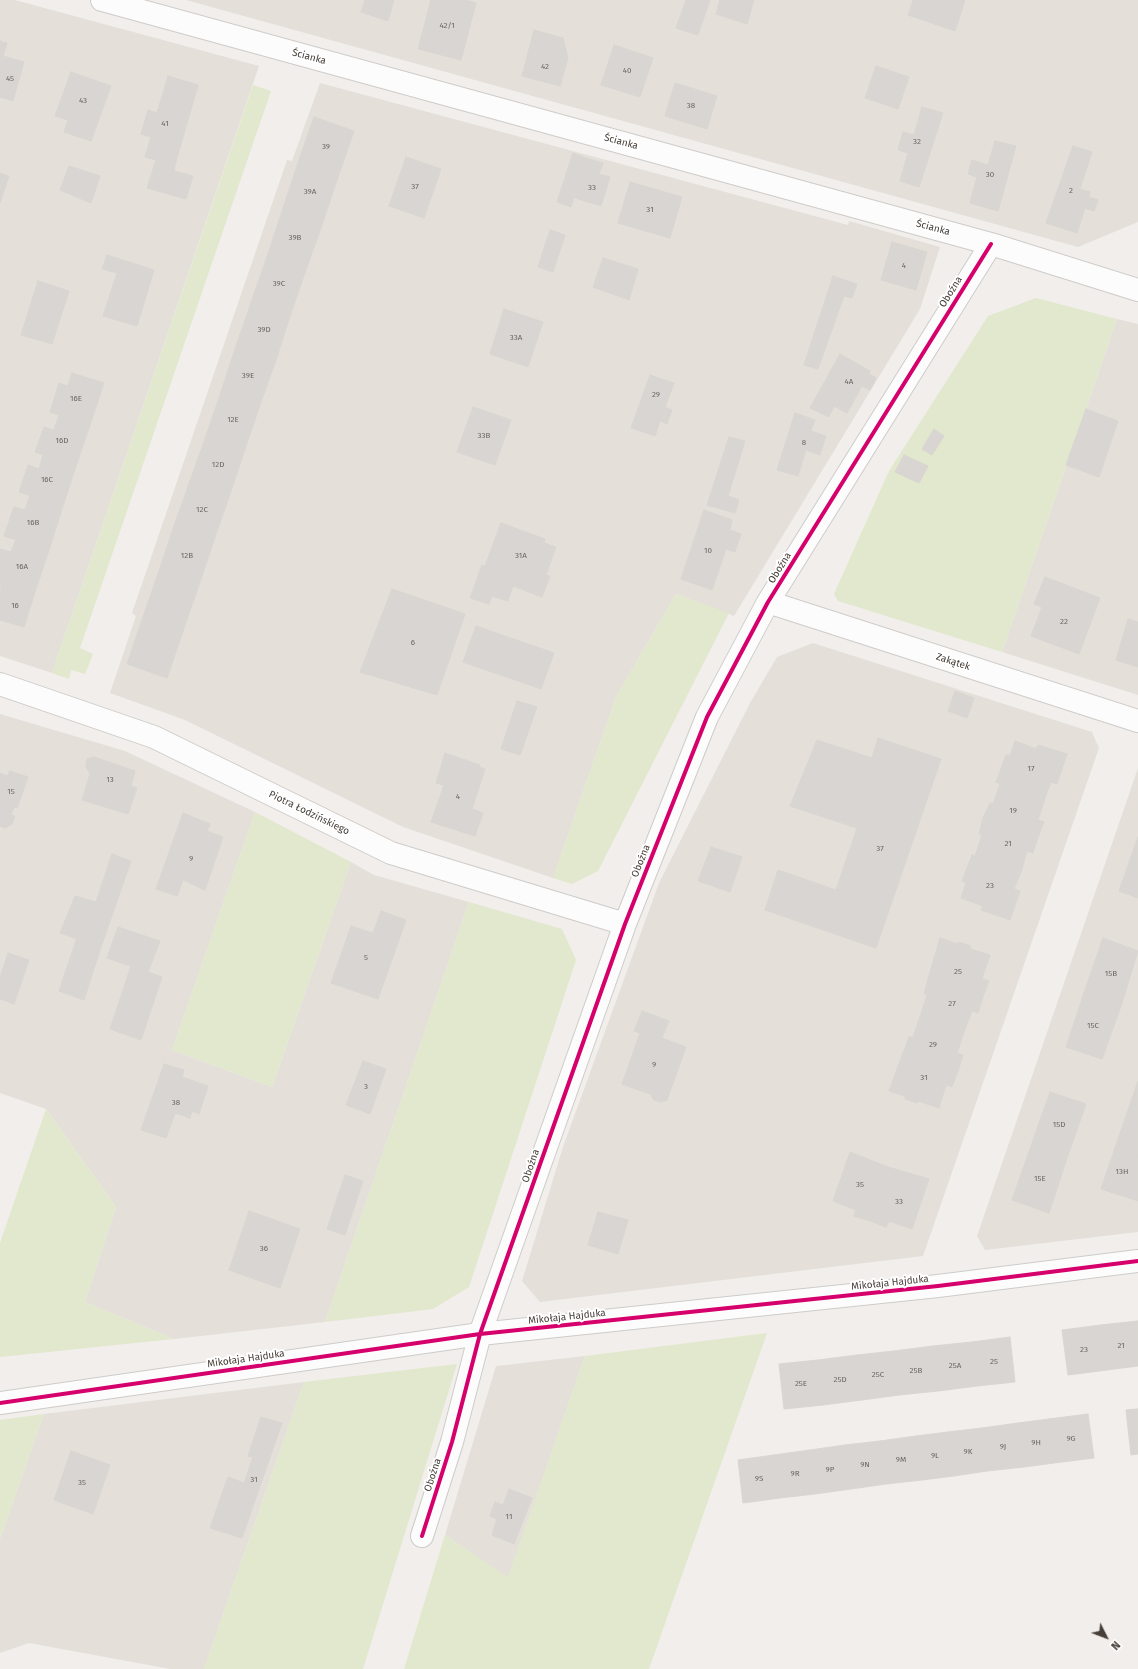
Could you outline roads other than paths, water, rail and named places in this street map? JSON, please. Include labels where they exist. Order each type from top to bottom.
[{"type":"street","name":"Ścianka","points":[[102,0],[991,244],[1138,290]]},
{"type":"street","name":"Oboźna","points":[[422,1536],[452,1442],[480,1334],[624,924],[707,717],[768,602],[991,244]]},
{"type":"street","name":"Zakątek","points":[[768,602],[1138,721]]},
{"type":"street","name":"Piotra Łodzińskiego","points":[[0,684],[154,737],[391,853],[624,924]]},
{"type":"street","name":"Mikołaja Hajduka","points":[[0,1403],[480,1334],[931,1287],[1138,1261]]}]
